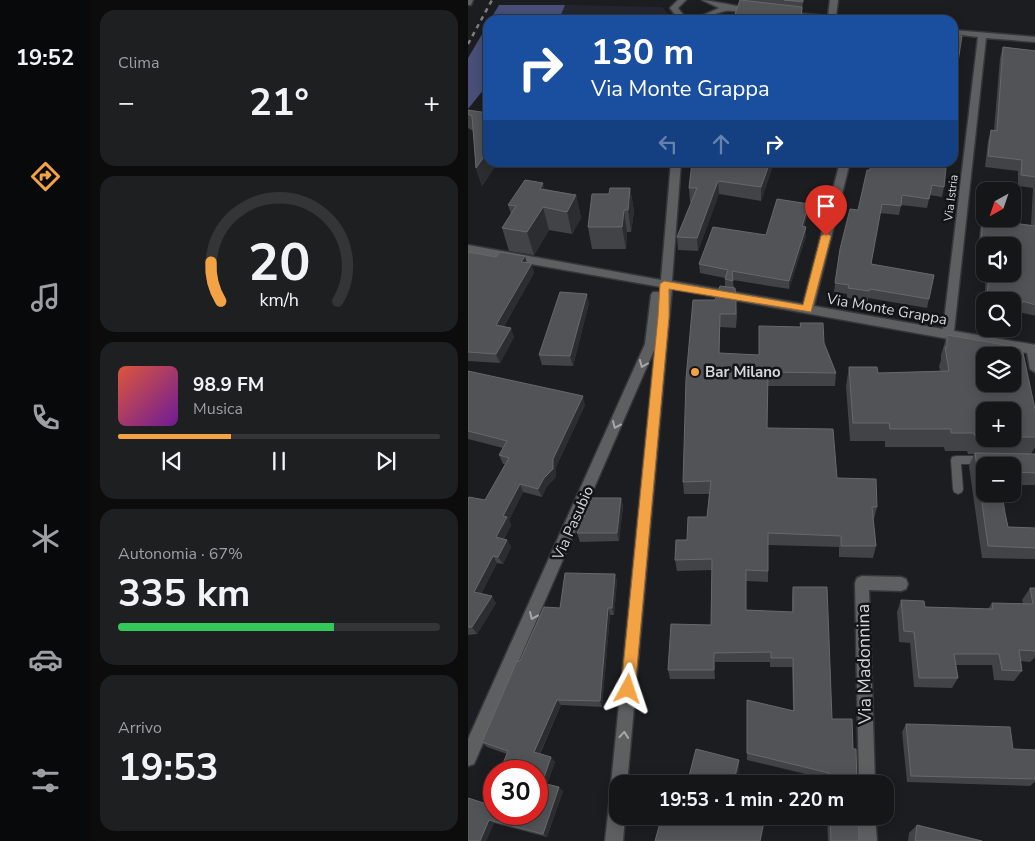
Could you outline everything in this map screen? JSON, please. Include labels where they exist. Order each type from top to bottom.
[{"type":"street","points":[[682,0],[674,8],[677,13],[682,15]]},
{"type":"street","points":[[834,0],[836,15]]},
{"type":"street","points":[[701,15],[710,5],[762,12]]},
{"type":"street","points":[[771,12],[795,15]]},
{"type":"street","points":[[958,32],[1036,40]]},
{"type":"street","name":"Via Istria","points":[[948,335],[982,34]]},
{"type":"street","points":[[620,775],[664,317],[664,284],[676,167]]},
{"type":"street","points":[[807,310],[844,167]]},
{"type":"street","name":"Via Monte Grappa","points":[[468,248],[1034,350]]},
{"type":"street","name":"Via Pasubio","points":[[468,758],[651,344],[658,293],[664,284]]},
{"type":"street","points":[[1034,350],[1036,369]]},
{"type":"street","name":"Via Madonnina","points":[[866,775],[862,583],[901,584]]},
{"type":"street","points":[[614,841],[615,825]]},
{"type":"street","points":[[867,825],[868,841]]},
{"type":"lane","points":[[958,488],[956,460],[976,460]]},
{"type":"shaded area","points":[[499,5],[565,5],[561,15],[493,15]]},
{"type":"shaded area","points":[[565,5],[662,7],[669,15],[561,15]]},
{"type":"shaded area","points":[[483,32],[483,90],[468,109],[468,58]]},
{"type":"building","points":[[740,0],[802,7],[801,15],[735,15]]},
{"type":"building","points":[[784,0],[803,0],[803,2]]},
{"type":"building","points":[[958,36],[962,36],[958,62]]},
{"type":"building","points":[[1003,47],[1036,51],[1036,177],[1021,175],[1022,160],[988,156],[991,130],[997,131]]},
{"type":"building","points":[[468,110],[483,112],[483,158],[476,168],[472,116],[468,114]]},
{"type":"building","points":[[691,167],[768,167],[761,187],[718,181],[697,238],[677,237],[697,188],[689,188]]},
{"type":"building","points":[[870,167],[946,168],[944,187],[932,185],[929,199],[902,195],[901,206],[882,204],[871,264],[934,275],[929,299],[870,289],[869,291],[848,288],[849,285],[835,283],[840,249],[850,209],[858,210],[867,170],[870,170]]},
{"type":"building","points":[[525,180],[543,183],[540,189],[576,195],[567,212],[543,207],[527,232],[502,228],[516,206],[508,205]]},
{"type":"building","points":[[610,188],[630,188],[628,210],[624,210],[622,227],[588,227],[592,194],[609,194]]},
{"type":"building","points":[[777,199],[809,204],[802,226],[806,227],[789,281],[732,271],[733,281],[725,279],[728,270],[699,264],[713,227],[766,235]]},
{"type":"building","points":[[1036,205],[1036,305],[1022,301],[1021,304],[1021,292],[988,292],[988,282],[1021,282],[1021,237],[981,237],[982,228],[1020,228],[1021,224],[1035,226]]},
{"type":"building","points":[[468,252],[496,257],[500,252],[525,256],[521,262],[532,263],[496,325],[511,328],[496,354],[468,352]]},
{"type":"building","points":[[720,286],[735,288],[736,314],[720,314],[719,353],[759,355],[759,326],[801,327],[800,323],[823,323],[824,343],[836,373],[768,372],[767,428],[833,429],[837,478],[876,479],[877,507],[872,507],[876,546],[841,546],[841,536],[768,533],[768,571],[746,570],[746,610],[793,612],[793,587],[827,587],[832,719],[852,719],[853,749],[856,749],[857,775],[829,775],[829,773],[747,753],[747,700],[794,711],[793,658],[771,658],[771,652],[714,653],[714,670],[668,670],[671,624],[711,625],[712,559],[675,560],[676,540],[687,540],[688,517],[707,517],[711,481],[683,482],[686,379],[693,300],[715,300]]},
{"type":"building","points":[[560,292],[587,294],[570,356],[539,355]]},
{"type":"building","points":[[947,335],[1016,347],[976,347],[976,392],[1021,392],[1022,348],[1036,414],[1036,437],[1021,437],[1021,402],[976,402],[976,436],[974,433],[951,433],[951,429],[890,429],[889,423],[853,423],[849,367],[877,367],[878,373],[949,371],[945,347],[947,347]]},
{"type":"building","points":[[468,371],[583,396],[553,459],[553,469],[544,478],[538,489],[520,484],[503,516],[507,517],[496,537],[507,540],[498,557],[493,556],[474,592],[492,596],[472,627],[468,627],[468,498],[485,500],[509,458],[499,455],[507,441],[468,431]]},
{"type":"building","points":[[975,453],[1036,454],[1036,473],[1021,472],[1021,457],[976,457],[976,460]]},
{"type":"building","points":[[592,498],[621,498],[617,533],[577,533]]},
{"type":"building","points":[[982,502],[1003,502],[1008,527],[1036,528],[1036,548],[988,546]]},
{"type":"building","points":[[565,573],[615,574],[612,608],[608,608],[600,701],[557,700],[534,752],[551,757],[548,766],[548,760],[504,760],[508,751],[482,742],[517,661],[520,661],[544,607],[560,608]]},
{"type":"building","points":[[1030,588],[1036,588],[1036,651],[1019,650],[1022,671],[1002,670],[999,654],[954,654],[958,678],[919,678],[914,632],[904,631],[901,600],[924,601],[925,607],[993,609],[992,603],[1033,604]]},
{"type":"building","points":[[906,724],[1010,727],[1013,749],[1036,750],[1036,779],[911,776]]},
{"type":"building","points":[[696,749],[739,760],[735,775],[689,775]]},
{"type":"building","points":[[548,784],[559,787],[548,819]]},
{"type":"building","points":[[468,798],[483,803],[483,825],[487,825],[480,841],[468,841]]},
{"type":"building","points":[[508,825],[546,825],[543,834]]},
{"type":"building","points":[[659,825],[763,825],[760,841],[655,841]]},
{"type":"building","points":[[830,825],[858,825],[859,841],[831,841]]},
{"type":"building","points":[[917,825],[982,841],[915,841]]},
{"type":"railway","points":[[484,15],[492,0]]},
{"type":"railway","points":[[468,44],[483,16]]},
{"type":"place","name":"Bar Milano","points":[[695,372]]},
{"type":"route","points":[[628,689],[664,317],[664,284],[807,310],[826,236]]}]
